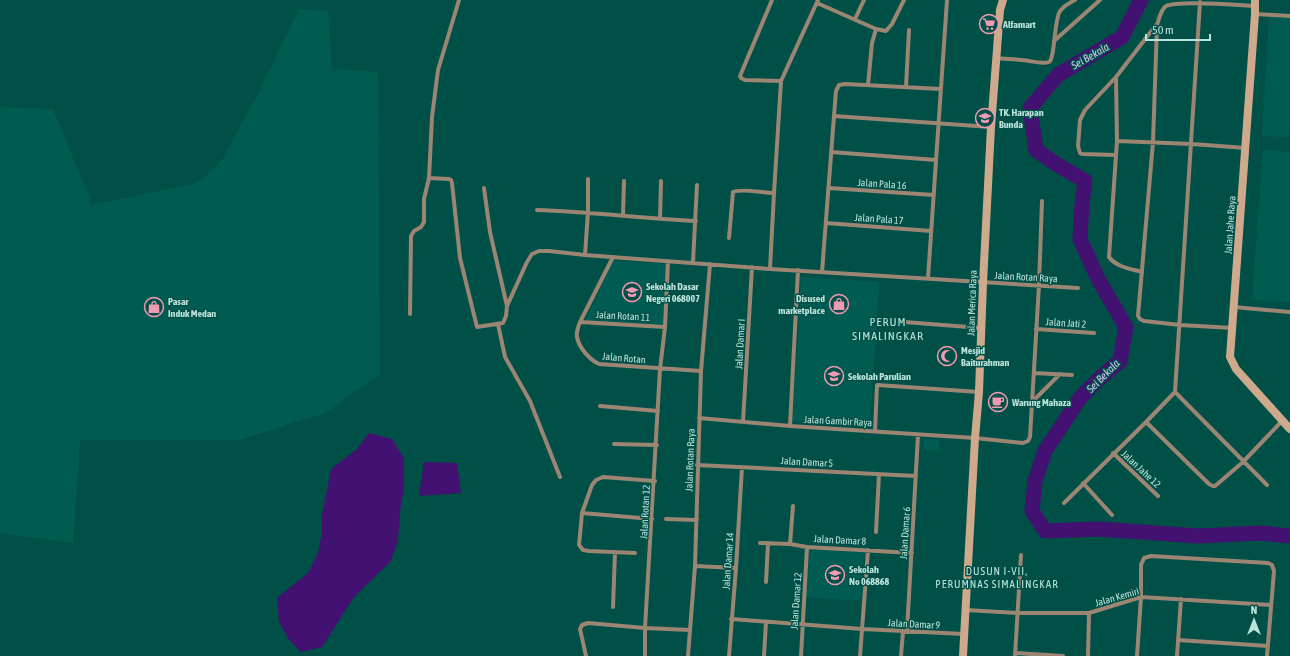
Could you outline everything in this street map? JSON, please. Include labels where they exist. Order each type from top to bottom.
[{"type":"street","points":[[410,314],[411,236],[414,231],[422,226],[424,222],[424,199],[429,178],[432,117],[438,70],[459,0]]},
{"type":"street","points":[[772,0],[740,76],[745,80],[781,81]]},
{"type":"street","points":[[855,19],[864,0]]},
{"type":"street","points":[[770,269],[781,81],[818,1],[876,29],[886,31],[890,28],[904,0]]},
{"type":"street","points":[[928,278],[947,0]]},
{"type":"street","name":"Jalan Merica Raya","points":[[963,656],[975,438],[979,392],[991,127],[1000,10],[1003,0]]},
{"type":"street","points":[[996,58],[1049,62],[1053,55],[1056,22],[1060,12],[1068,4],[1075,0]]},
{"type":"street","points":[[1054,41],[1100,0]]},
{"type":"street","points":[[1116,155],[1080,153],[1078,146],[1080,120],[1085,110],[1116,77],[1156,25],[1164,7],[1171,2],[1185,0],[1255,7],[1290,16]]},
{"type":"street","points":[[1064,503],[1175,392],[1200,2]]},
{"type":"street","name":"Jalan Jahe Raya","points":[[1255,7],[1230,357],[1236,369],[1290,429]]},
{"type":"street","points":[[1156,25],[1153,142],[1138,316],[1140,319],[1144,320],[1180,326],[1232,328]]},
{"type":"street","points":[[868,86],[872,43],[876,29]]},
{"type":"street","points":[[906,87],[909,30]]},
{"type":"street","points":[[1116,77],[1117,141],[1109,257],[1119,265],[1142,272]]},
{"type":"street","points":[[822,272],[836,91],[840,86],[845,84],[941,89]]},
{"type":"street","points":[[834,116],[991,127]]},
{"type":"street","points":[[1117,141],[1246,148]]},
{"type":"street","points":[[831,152],[936,160]]},
{"type":"street","points":[[429,178],[449,179],[452,183],[460,258],[477,327],[503,323],[505,320],[507,306],[490,232],[484,188]]},
{"type":"street","points":[[586,255],[588,179]]},
{"type":"street","points":[[623,216],[624,181]]},
{"type":"street","points":[[660,219],[662,181]]},
{"type":"street","points":[[693,262],[697,185]]},
{"type":"street","name":"Jalan Pala 16","points":[[829,188],[934,195]]},
{"type":"street","points":[[729,238],[733,192],[745,191],[774,194]]},
{"type":"street","points":[[1033,401],[1042,201]]},
{"type":"street","points":[[537,210],[588,212],[696,221]]},
{"type":"street","name":"Jalan Pala 17","points":[[826,223],[931,230]]},
{"type":"street","name":"Jalan Rotan Raya","points":[[507,306],[527,262],[532,254],[539,251],[770,269],[1078,288]]},
{"type":"street","name":"Jalan Rotan","points":[[613,257],[580,322],[577,331],[577,338],[580,346],[592,361],[599,364],[701,371]]},
{"type":"street","name":"Jalan Rotan 12","points":[[645,656],[645,628],[655,481],[660,369],[665,327],[668,261]]},
{"type":"street","name":"Jalan Rotan Raya","points":[[688,656],[695,566],[701,371],[710,264]]},
{"type":"street","name":"Jalan Damar I","points":[[743,422],[752,267]]},
{"type":"street","points":[[790,426],[798,270]]},
{"type":"street","points":[[1234,307],[1290,312]]},
{"type":"street","points":[[879,320],[981,328]]},
{"type":"street","name":"Jalan Rotan 11","points":[[580,322],[665,327]]},
{"type":"street","points":[[498,324],[505,357],[530,401],[560,477]]},
{"type":"street","name":"Jalan Jati 2","points":[[1036,329],[1094,333]]},
{"type":"street","points":[[1034,373],[1072,375]]},
{"type":"street","points":[[1033,401],[1060,374]]},
{"type":"street","points":[[875,431],[877,385],[979,392]]},
{"type":"street","points":[[1175,392],[1267,485]]},
{"type":"street","name":"Jalan Gambir Raya","points":[[699,418],[790,426],[975,438],[1023,443],[1028,441],[1030,437],[1033,401]]},
{"type":"street","points":[[600,406],[658,411]]},
{"type":"street","points":[[1146,422],[1209,484],[1215,486],[1243,462],[1282,421]]},
{"type":"street","name":"Jalan Damar 6","points":[[901,656],[905,631],[912,553],[918,435]]},
{"type":"street","points":[[614,444],[657,444]]},
{"type":"street","name":"Jalan Jahe 12","points":[[1113,453],[1158,496]]},
{"type":"street","name":"Jalan Damar 5","points":[[697,465],[916,476]]},
{"type":"street","name":"Jalan Damar 14","points":[[729,656],[742,467]]},
{"type":"street","points":[[876,532],[879,474]]},
{"type":"street","points":[[635,553],[583,550],[579,546],[582,512],[592,485],[596,480],[603,478],[655,481]]},
{"type":"street","points":[[1083,483],[1112,515]]},
{"type":"street","points":[[790,544],[793,506]]},
{"type":"street","points":[[582,512],[652,519]]},
{"type":"street","points":[[666,519],[697,520]]},
{"type":"street","name":"Jalan Damar 8","points":[[760,543],[912,553]]},
{"type":"street","points":[[766,582],[768,543]]},
{"type":"street","name":"Jalan Damar 12","points":[[801,656],[807,547]]},
{"type":"street","points":[[860,656],[868,550]]},
{"type":"street","points":[[613,607],[615,552]]},
{"type":"street","points":[[1021,554],[1015,655],[1063,656]]},
{"type":"street","points":[[1137,656],[1141,597],[1141,565],[1144,558],[1151,556],[1268,563],[1272,565],[1274,571],[1267,656]]},
{"type":"street","points":[[695,566],[736,568]]},
{"type":"street","name":"Jalan Kemiri","points":[[966,610],[1018,613],[1089,613],[1141,597],[1271,605]]},
{"type":"street","points":[[1177,656],[1181,599]]},
{"type":"street","points":[[1088,656],[1089,613]]},
{"type":"street","points":[[731,619],[802,625]]},
{"type":"street","points":[[764,656],[766,622]]},
{"type":"street","points":[[586,656],[580,629],[582,625],[588,623],[690,630]]},
{"type":"street","name":"Jalan Damar 9","points":[[802,625],[862,630],[965,634]]},
{"type":"street","points":[[1178,640],[1268,646]]},
{"type":"shaded area","points":[[299,9],[328,11],[332,69],[378,72],[380,374],[325,413],[239,440],[80,440],[73,543],[0,533],[0,107],[53,109],[92,205],[198,183],[222,160],[260,90]]},
{"type":"shaded area","points":[[1269,16],[1290,18],[1290,134],[1286,137],[1262,136]]},
{"type":"shaded area","points":[[1263,150],[1290,152],[1290,302],[1252,300]]},
{"type":"shaded area","name":"Sekolah Dasar Negeri 068007","points":[[613,261],[666,264],[664,324],[585,321]]},
{"type":"shaded area","name":"Sekolah Parulian","points":[[801,277],[879,282],[870,426],[793,421]]},
{"type":"shaded area","points":[[369,433],[392,439],[404,459],[404,487],[398,540],[391,561],[354,597],[322,647],[301,652],[289,640],[279,622],[277,598],[308,573],[318,553],[322,532],[322,515],[331,469],[357,449]]},
{"type":"shaded area","points":[[924,439],[939,440],[939,451],[923,450]]},
{"type":"shaded area","points":[[424,462],[457,463],[461,493],[419,496]]},
{"type":"shaded area","name":"Sekolah No 068868","points":[[809,549],[864,553],[861,601],[805,597]]},
{"type":"waterway","name":"Sei Bekala","points":[[1141,0],[1122,37],[1058,75],[1030,108],[1036,150],[1085,181],[1080,239],[1098,279],[1126,327],[1120,361],[1080,398],[1045,451],[1035,481],[1032,511],[1045,531],[1099,529],[1198,536],[1261,533],[1290,536]]},
{"type":"place","name":"Alfamart","points":[[989,24]]},
{"type":"place","name":"TK. Harapan Bunda","points":[[985,118]]},
{"type":"place","name":"Sekolah Dasar Negeri 068007","points":[[632,292]]},
{"type":"place","name":"Disused marketplace","points":[[839,304]]},
{"type":"place","name":"Pasar Induk Medan","points":[[154,307]]},
{"type":"place","name":"Mesjid Baiturahman","points":[[947,356]]},
{"type":"place","name":"Sekolah Parulian","points":[[834,376]]},
{"type":"place","name":"Warung Mahaza","points":[[998,402]]},
{"type":"place","name":"Sekolah No 068868","points":[[835,575]]},
{"type":"district","name":"PERUM SIMALINGKAR","points":[[888,329]]},
{"type":"district","name":"DUSUN I-VII, PERUMNAS SIMALINGKAR","points":[[997,577]]}]
